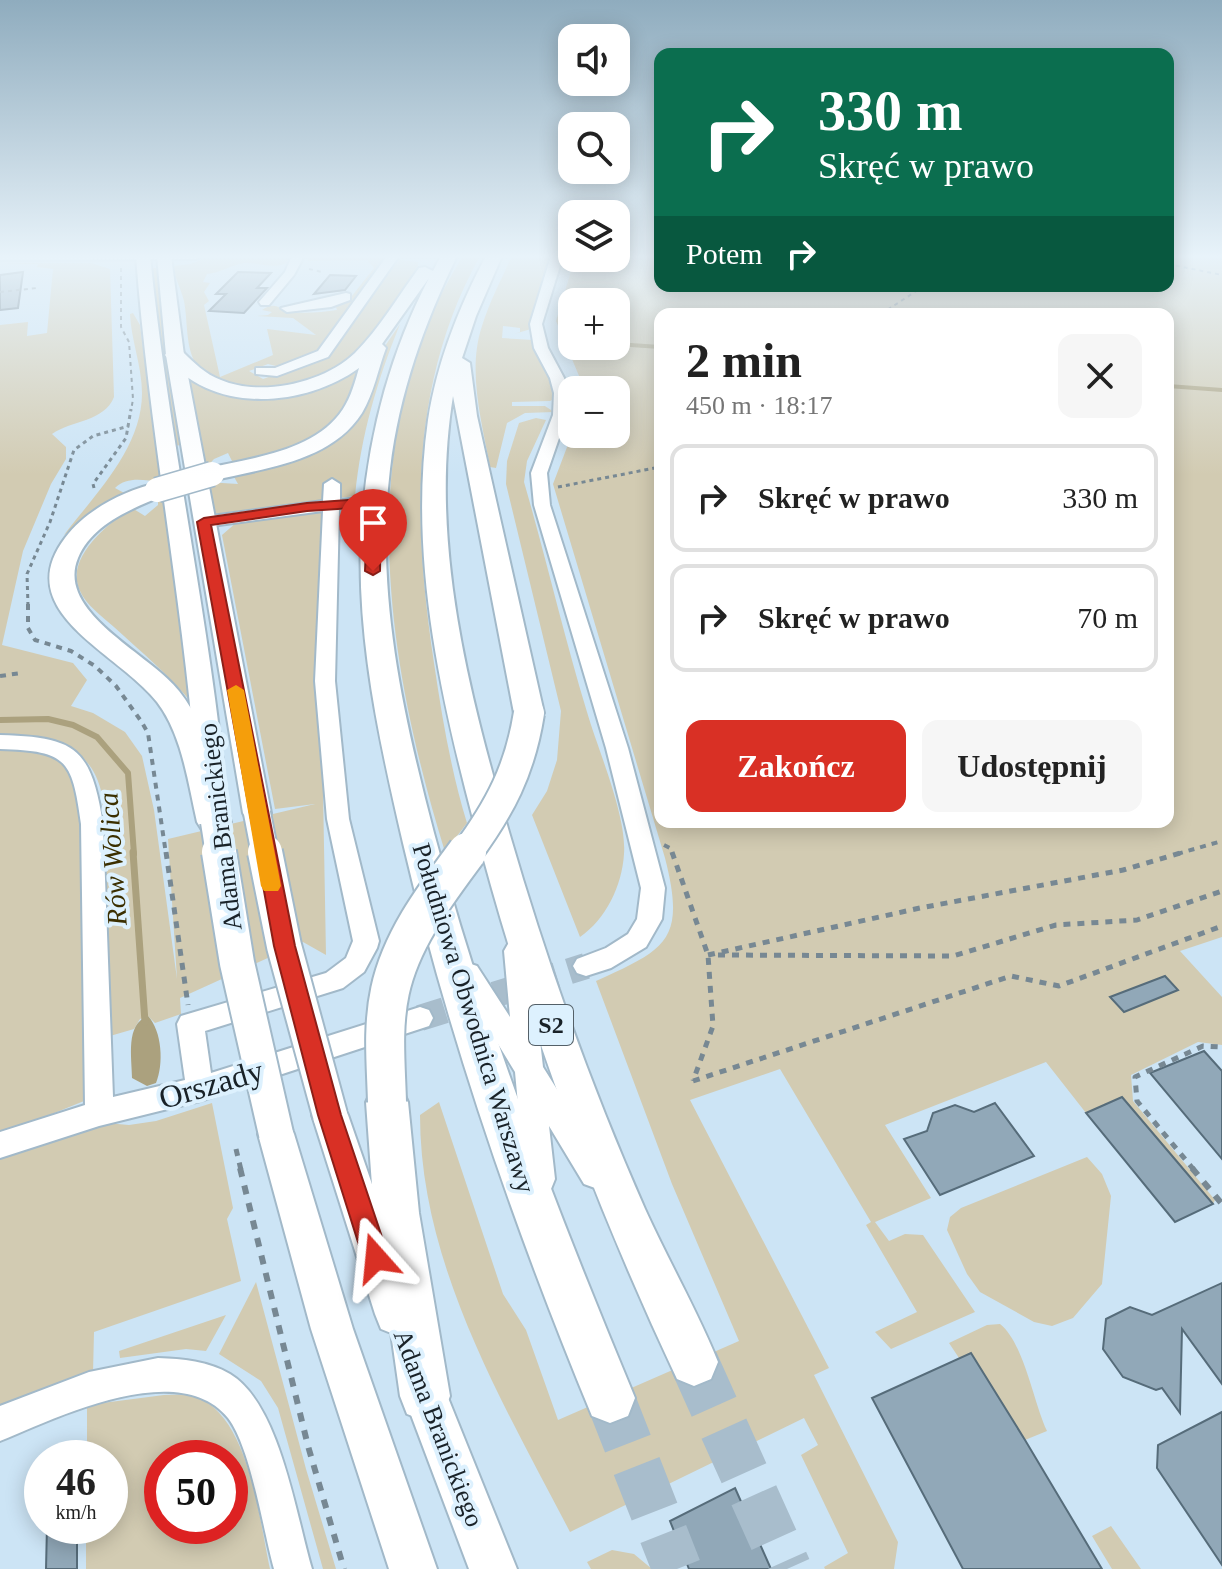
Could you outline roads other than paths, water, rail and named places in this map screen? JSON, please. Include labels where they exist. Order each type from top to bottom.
[{"type":"highway","name":"Południowa Obwodnica Warszawy","points":[[415,329],[405,351],[382,447],[375,502],[373,571],[390,712],[442,931],[487,1075],[550,1256],[610,1398]]},
{"type":"highway","name":"S2","points":[[460,329],[447,374],[436,458],[436,523],[460,712],[513,905],[562,1058],[630,1229],[694,1362]]},
{"type":"highway","points":[[175,355],[189,372],[212,386],[246,391],[293,389],[350,368],[383,330]]},
{"type":"highway","points":[[214,822],[186,726],[177,708],[153,679],[69,605],[61,589],[60,573],[76,539],[105,515],[157,490],[306,447],[343,426],[354,409],[383,330]]},
{"type":"highway","points":[[425,1396],[405,1256],[393,1201],[386,1037],[393,976],[431,904],[500,806],[514,780],[527,738],[529,713],[466,416],[458,336]]},
{"type":"main road","name":"Adama Branickiego","points":[[151,329],[150,347],[205,696],[214,822],[240,977],[276,1134],[332,1329],[413,1569]]},
{"type":"main road","name":"Adama Branickiego","points":[[169,329],[284,946],[330,1115],[425,1396],[493,1569]]},
{"type":"street","points":[[261,371],[277,372],[323,354],[341,329]]},
{"type":"street","points":[[537,329],[541,348],[557,378],[561,393],[560,415],[539,473],[542,505],[617,748],[653,888],[654,908],[649,926],[641,937],[607,959],[586,966]]},
{"type":"street","points":[[200,1089],[190,1024],[334,981],[352,969],[364,951],[366,941],[338,819],[325,681],[332,494]]},
{"type":"street","points":[[204,522],[332,494],[375,502]]},
{"type":"street","points":[[0,742],[40,743],[58,749],[82,769],[87,784],[92,824],[99,1113]]},
{"type":"street","points":[[513,905],[527,1069],[550,1256]]},
{"type":"street","points":[[442,931],[630,1229]]},
{"type":"street","name":"Orszady","points":[[0,1145],[99,1113],[200,1089],[420,1018]]},
{"type":"street","points":[[0,1424],[91,1389],[154,1375],[184,1376],[224,1390],[240,1407],[257,1447],[293,1569]]},
{"type":"waterway","points":[[630,345],[654,347]]},
{"type":"waterway","points":[[1174,386],[1222,390]]},
{"type":"waterway","name":"Rów Wolica","points":[[0,720],[48,719],[73,725],[97,737],[128,773],[134,854]]},
{"type":"waterway","name":"Rów Wolica","points":[[133,852],[145,1022]]},
{"type":"tunnel","points":[[420,1018],[586,966]]},
{"type":"tunnel","points":[[694,1362],[787,1569]]},
{"type":"tunnel","points":[[610,1398],[677,1569]]}]
